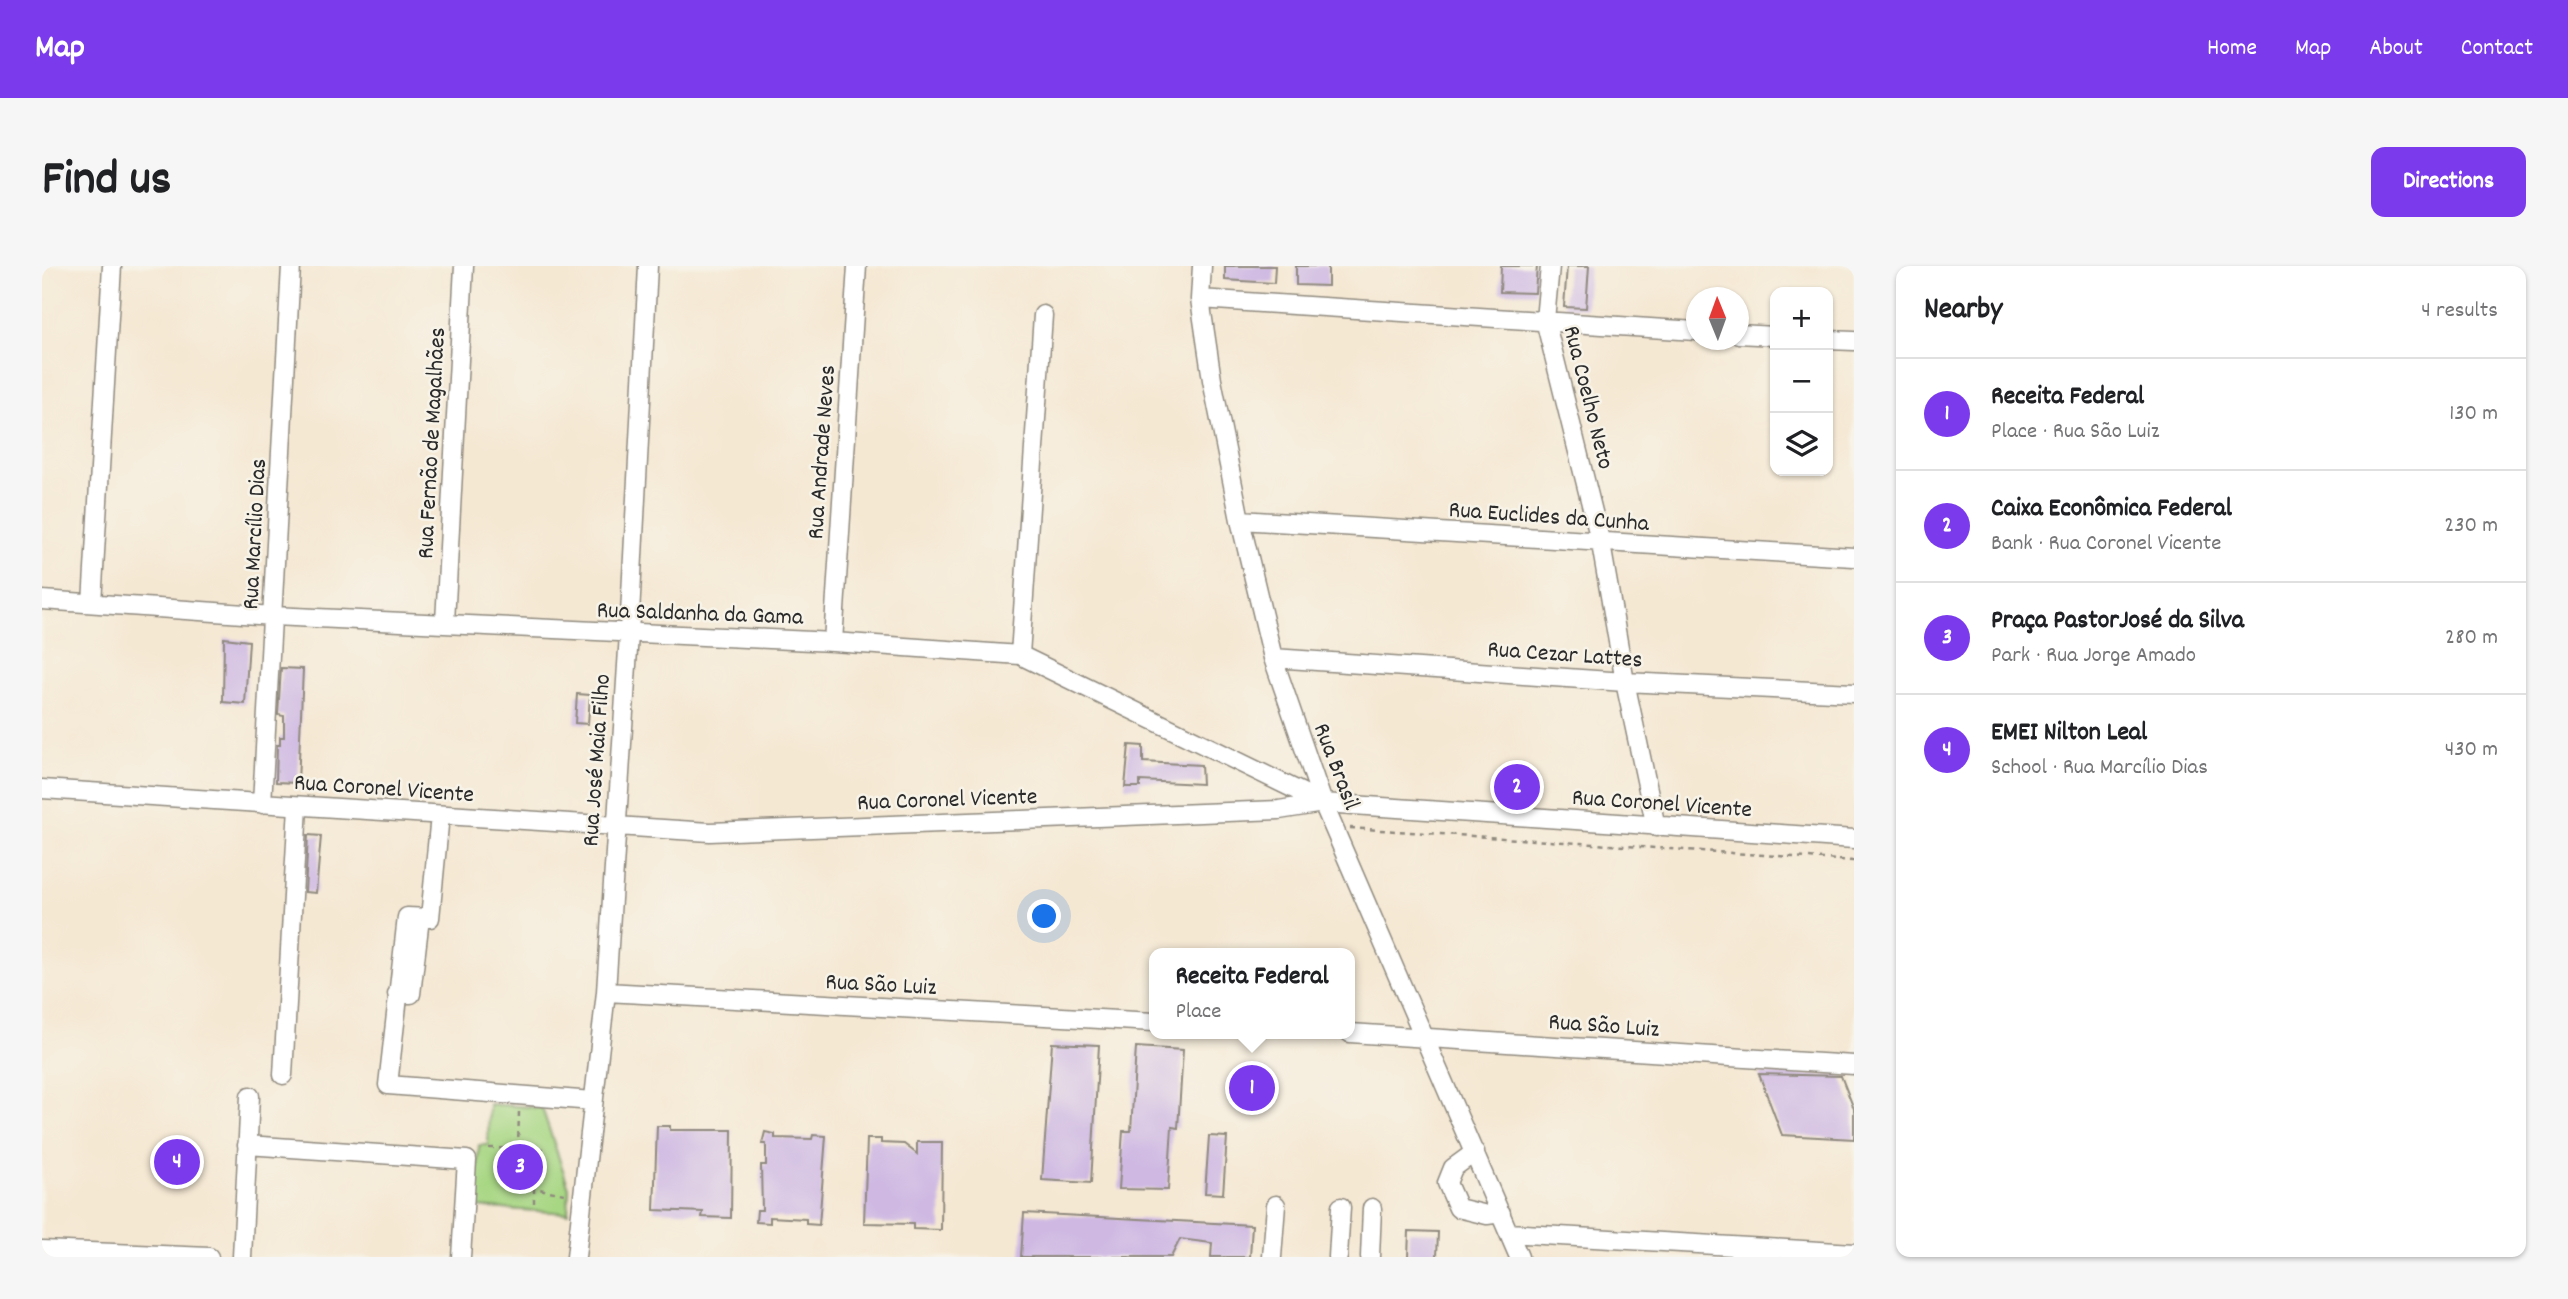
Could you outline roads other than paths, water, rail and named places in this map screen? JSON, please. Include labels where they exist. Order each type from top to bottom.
[{"type":"street","points":[[92,603],[112,266]]},
{"type":"street","name":"Rua Marcílio Dias","points":[[262,804],[291,266]]},
{"type":"street","name":"Rua Fernão de Magalhães","points":[[445,622],[464,266]]},
{"type":"street","name":"Rua José Maia Filho","points":[[576,1257],[606,992],[614,828],[629,634],[648,266]]},
{"type":"street","name":"Rua Andrade Neves","points":[[833,642],[857,266]]},
{"type":"street","name":"Rua Brasil","points":[[1202,266],[1200,299],[1212,380],[1240,520],[1273,658],[1323,803],[1519,1257]]},
{"type":"street","name":"Rua Coelho Neto","points":[[1550,266],[1545,320],[1601,544],[1625,682],[1656,827]]},
{"type":"street","points":[[1200,299],[1686,330]]},
{"type":"street","points":[[1020,655],[1043,315]]},
{"type":"street","points":[[1749,335],[1770,336]]},
{"type":"street","points":[[1833,340],[1854,341]]},
{"type":"street","name":"Rua Euclides da Cunha","points":[[1240,520],[1601,544],[1854,557]]},
{"type":"street","name":"Rua Saldanha da Gama","points":[[42,600],[273,616],[833,642],[1020,655],[1323,803]]},
{"type":"street","name":"Rua Cezar Lattes","points":[[1273,658],[1625,682],[1854,693]]},
{"type":"street","name":"Rua Coronel Vicente","points":[[42,789],[614,828],[710,832],[1279,810],[1323,803],[1854,839]]},
{"type":"street","points":[[283,1074],[298,806]]},
{"type":"street","points":[[440,815],[430,918],[421,918],[411,994],[397,994],[388,1085],[593,1101]]},
{"type":"street","name":"Rua São Luiz","points":[[606,992],[1149,1022]]},
{"type":"street","name":"Rua São Luiz","points":[[1355,1033],[1854,1065]]},
{"type":"street","points":[[242,1257],[250,1096]]},
{"type":"street","points":[[247,1145],[467,1160],[461,1257]]},
{"type":"street","points":[[1475,1152],[1453,1168],[1447,1183],[1458,1208],[1487,1215],[1501,1213]]},
{"type":"street","points":[[1272,1257],[1276,1205]]},
{"type":"street","points":[[1338,1257],[1341,1207]]},
{"type":"street","points":[[1370,1257],[1372,1208]]},
{"type":"street","points":[[1509,1233],[1854,1252]]},
{"type":"street","points":[[42,1250],[209,1257]]},
{"type":"place","name":"Caixa Econômica Federal","points":[[1517,787]]},
{"type":"place","name":"Receita Federal","points":[[1252,1088]]},
{"type":"place","name":"EMEI Nilton Leal","points":[[177,1162]]},
{"type":"place","name":"Praça PastorJosé da Silva","points":[[520,1167]]}]
